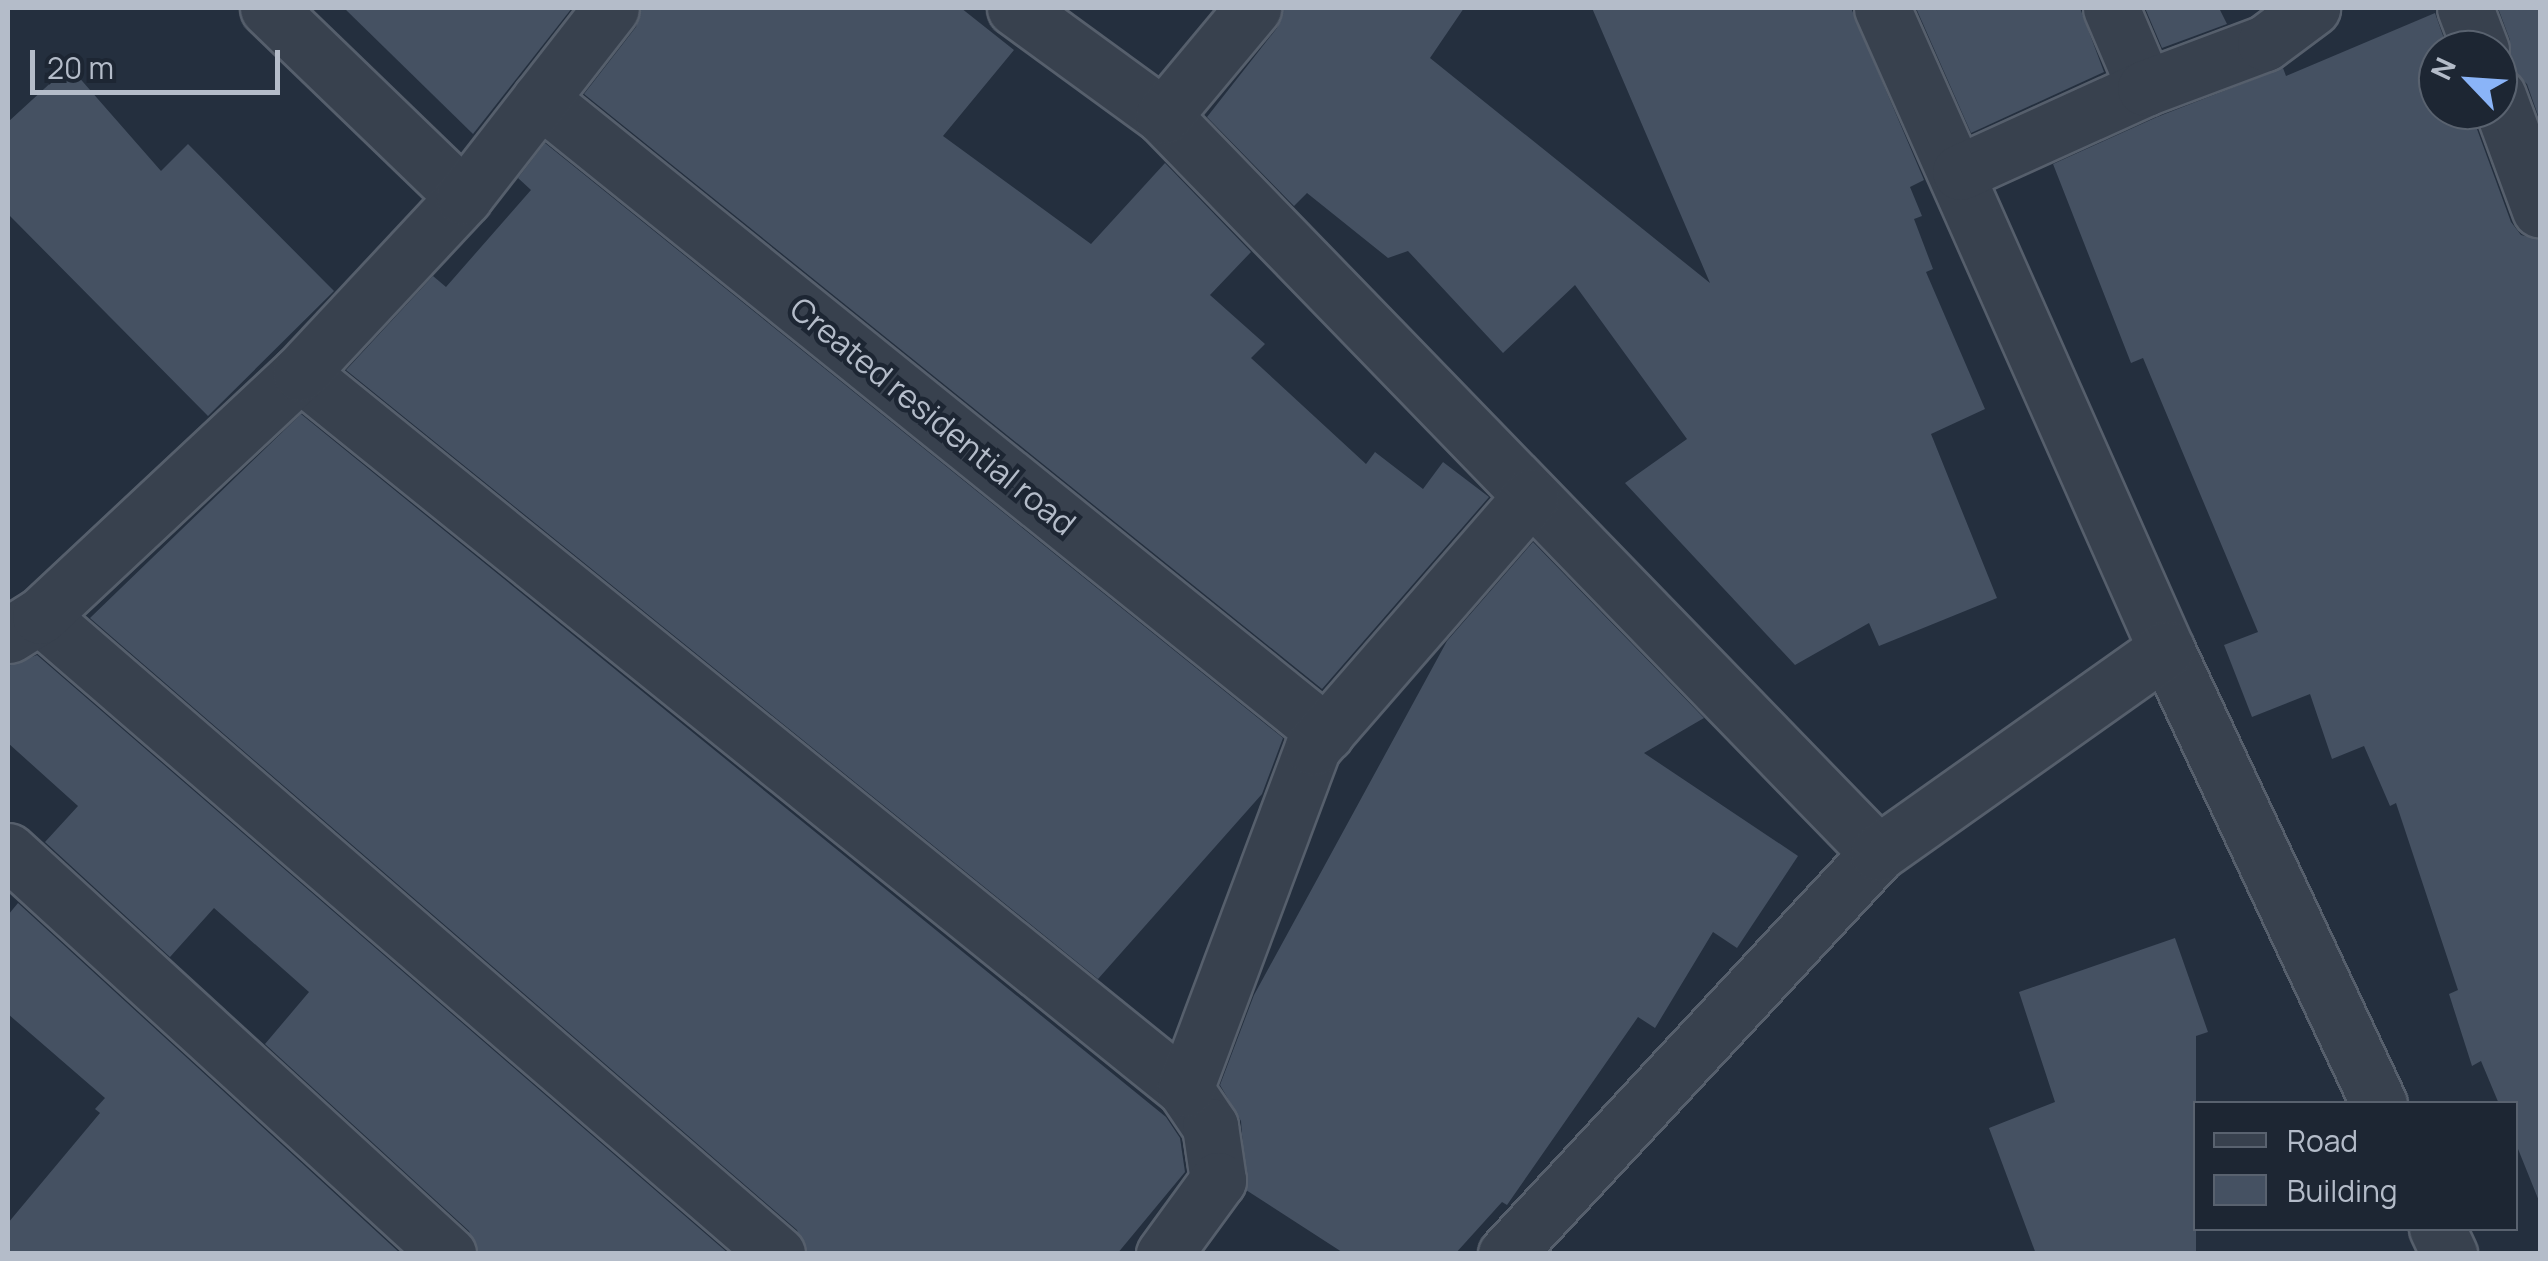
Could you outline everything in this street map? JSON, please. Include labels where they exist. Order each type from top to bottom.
[{"type":"street","points":[[268,8],[464,197]]},
{"type":"street","points":[[611,8],[464,197],[300,372],[24,626],[778,1254]]},
{"type":"street","points":[[1015,8],[1163,116],[1878,853]]},
{"type":"street","points":[[1163,116],[1253,8]]},
{"type":"street","points":[[1882,8],[1960,172],[2166,649],[2377,1101]]},
{"type":"street","points":[[2111,8],[2145,88]]},
{"type":"street","points":[[1960,172],[2145,88],[2265,43],[2312,8]]},
{"type":"street","name":"Created residential road","points":[[540,99],[1326,733]]},
{"type":"street","points":[[2511,130],[2540,210]]},
{"type":"street","points":[[300,372],[1185,1088],[1210,1126],[1218,1180],[1164,1254]]},
{"type":"street","points":[[1185,1088],[1314,748],[1531,496]]},
{"type":"street","points":[[1506,1254],[1878,853],[2166,649]]},
{"type":"street","points":[[8,851],[448,1254]]},
{"type":"street","points":[[2438,1231],[2449,1254]]},
{"type":"building","points":[[344,8],[572,8],[473,134]]},
{"type":"building","points":[[641,8],[961,8],[1014,50],[943,136],[1091,244],[1165,163],[1251,252],[1210,295],[1265,344],[1251,358],[1366,464],[1375,452],[1423,489],[1443,462],[1489,497],[1322,689],[584,94],[636,27]]},
{"type":"building","points":[[1283,8],[1464,8],[1430,58],[1710,283],[1592,8],[1851,8],[1924,180],[1910,187],[1922,216],[1914,219],[1933,269],[1926,272],[1985,409],[1931,434],[1997,598],[1879,646],[1869,623],[1795,665],[1625,483],[1687,439],[1575,285],[1503,353],[1408,251],[1388,258],[1307,193],[1294,206],[1207,117],[1277,28]]},
{"type":"building","points":[[1916,8],[2080,8],[2104,72],[1971,133]]},
{"type":"building","points":[[2145,8],[2219,8],[2227,24],[2162,48]]},
{"type":"building","points":[[2498,8],[2540,8],[2540,121],[2527,84],[2518,76],[2518,30],[2506,30]]},
{"type":"building","points":[[2435,13],[2441,30],[2418,30],[2418,130],[2477,130],[2511,222],[2521,235],[2540,240],[2539,1201],[2518,1149],[2518,1101],[2498,1101],[2481,1061],[2472,1066],[2449,994],[2458,990],[2396,803],[2390,806],[2364,746],[2332,759],[2310,694],[2252,717],[2224,645],[2258,632],[2143,358],[2131,363],[2053,164],[2157,117],[2283,68],[2286,76]]},
{"type":"building","points":[[69,66],[161,171],[188,144],[334,291],[208,416],[8,214],[8,122]]},
{"type":"building","points":[[545,143],[1283,738],[1262,794],[1098,979],[346,370],[433,276],[446,287],[531,190],[518,178]]},
{"type":"building","points":[[301,414],[1166,1117],[1180,1138],[1185,1172],[1117,1254],[807,1254],[797,1230],[90,618]]},
{"type":"building","points":[[1533,542],[1704,718],[1644,753],[1798,856],[1737,948],[1713,932],[1655,1028],[1638,1017],[1507,1205],[1502,1202],[1455,1254],[1345,1254],[1246,1190],[1241,1121],[1220,1085],[1254,995],[1447,641]]},
{"type":"building","points":[[37,655],[729,1254],[478,1254],[469,1231],[265,1044],[309,992],[214,908],[170,957],[45,842],[78,806],[8,743],[8,666]]},
{"type":"building","points":[[18,903],[401,1254],[8,1254],[8,1223],[100,1113],[95,1109],[105,1098],[8,1014],[8,915]]},
{"type":"building","points":[[2175,938],[2208,1032],[2196,1036],[2196,1254],[2036,1254],[1989,1128],[2055,1102],[2019,992]]}]
